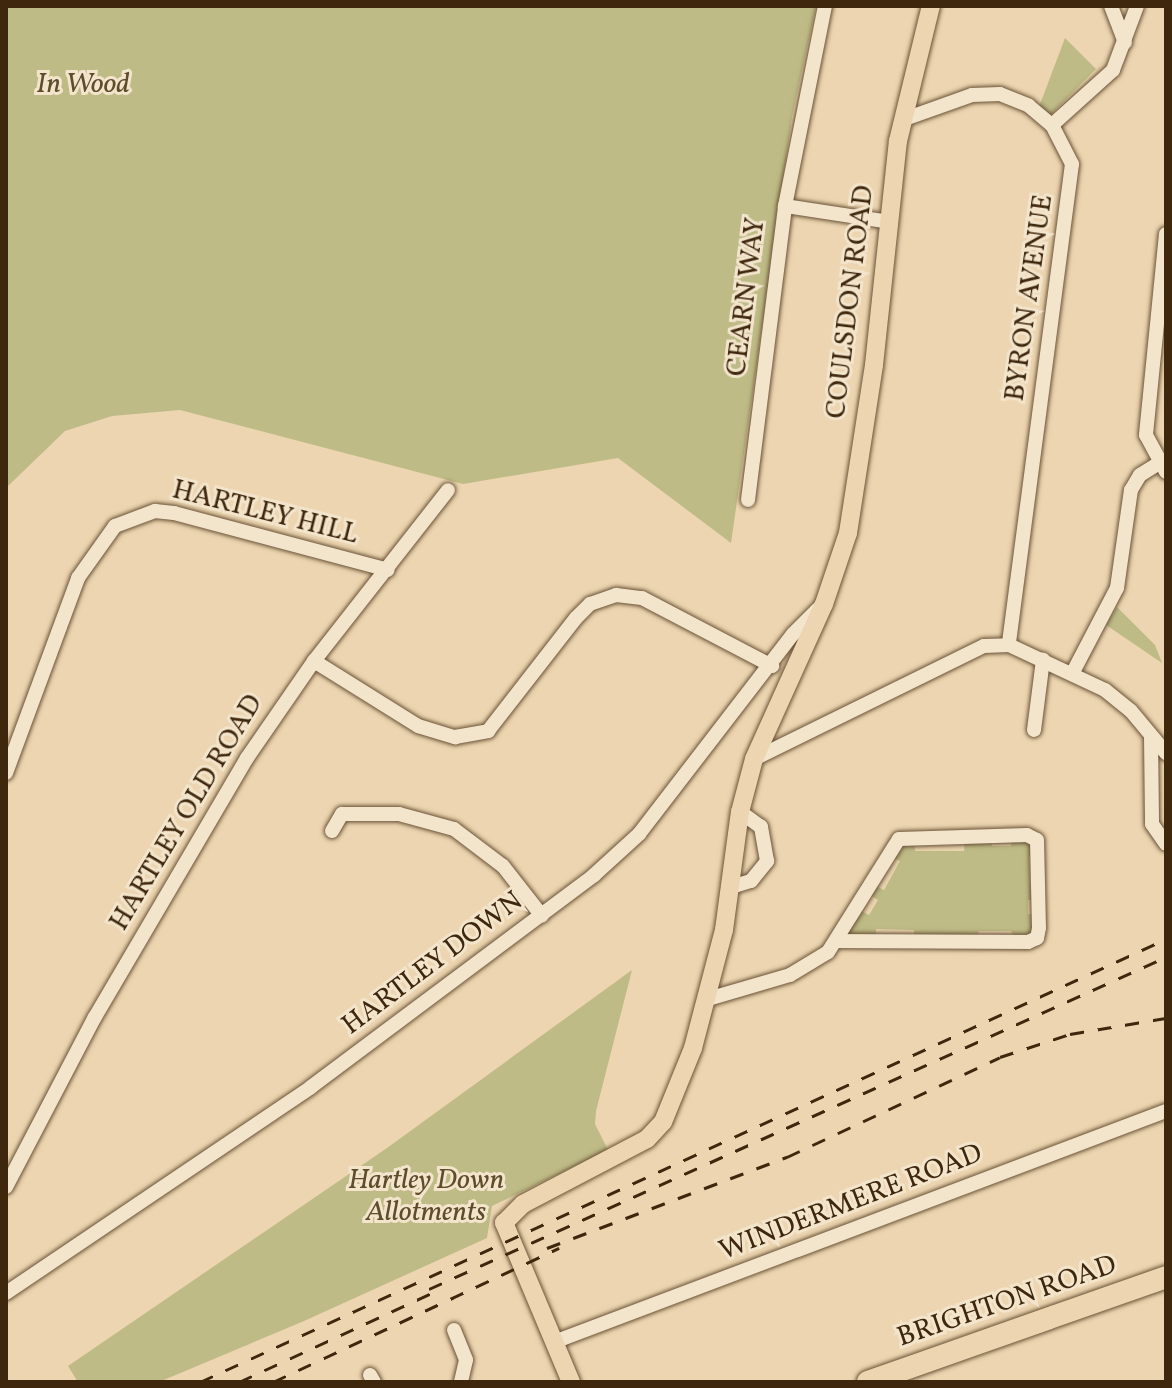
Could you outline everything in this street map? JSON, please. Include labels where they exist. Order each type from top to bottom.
[{"type":"highway","name":"BRIGHTON ROAD","points":[[868,1382],[1166,1277]]},
{"type":"main road","name":"COULSDON ROAD","points":[[554,1342],[505,1232],[507,1216],[647,1139],[663,1122],[708,999],[731,887],[740,812],[754,759],[824,604],[856,491],[902,120],[931,6]]},
{"type":"main road","points":[[554,1342],[571,1382]]},
{"type":"street","points":[[785,206],[825,6]]},
{"type":"street","points":[[1111,6],[1125,45]]},
{"type":"street","points":[[1052,125],[1113,70],[1125,45],[1137,6]]},
{"type":"street","name":"BYRON AVENUE","points":[[902,120],[972,95],[1000,94],[1029,106],[1052,125],[1072,164],[1071,194],[1009,645]]},
{"type":"street","name":"CEARN WAY","points":[[748,500],[785,206],[889,222]]},
{"type":"street","points":[[1072,674],[1117,588],[1131,490],[1140,475],[1162,468],[1146,435],[1166,234]]},
{"type":"street","name":"HARTLEY OLD ROAD","points":[[6,1187],[176,874],[314,661],[448,490]]},
{"type":"street","name":"HARTLEY HILL","points":[[6,773],[78,578],[98,543],[115,526],[155,511],[174,513],[388,570]]},
{"type":"street","points":[[314,661],[418,726],[455,737],[488,731],[576,618],[590,604],[616,595],[642,598],[772,666]]},
{"type":"street","name":"HARTLEY DOWN","points":[[6,1293],[311,1087],[542,916],[639,834],[772,666],[793,634],[824,604]]},
{"type":"street","points":[[754,759],[984,646],[1009,645],[1072,674],[1131,711],[1166,753]]},
{"type":"street","points":[[1029,722],[1043,660]]},
{"type":"street","points":[[1151,737],[1152,824],[1166,844]]},
{"type":"street","points":[[731,887],[751,881],[767,861],[761,827],[740,812]]},
{"type":"street","points":[[332,831],[342,814],[399,814],[454,829],[503,866],[542,916]]},
{"type":"street","points":[[708,999],[790,975],[837,941],[899,839],[1027,835],[1037,840],[1039,928],[1028,942],[837,941]]},
{"type":"street","name":"WINDERMERE ROAD","points":[[554,1342],[1166,1111]]},
{"type":"street","points":[[454,1330],[466,1360],[458,1381]]},
{"type":"green space","name":"In Wood","points":[[6,6],[816,6],[792,117],[731,543],[618,458],[463,484],[180,410],[112,416],[65,431],[6,488]]},
{"type":"green space","points":[[1065,38],[1096,69],[1050,115],[1039,107]]},
{"type":"green space","points":[[1117,607],[1155,645],[1162,663],[1106,625]]},
{"type":"green space","points":[[1027,835],[1039,855],[1029,856],[1030,889],[1039,889],[1039,900],[1028,900],[1028,914],[1039,915],[1037,938],[1017,942],[1011,931],[979,931],[975,941],[914,940],[914,930],[876,929],[876,940],[837,941],[858,909],[869,915],[878,900],[867,893],[872,884],[884,890],[900,861],[888,855],[914,837],[915,851],[964,851],[965,837],[991,836],[992,846],[1011,846],[1011,836]]},
{"type":"green space","name":"Hartley Down Allotments","points":[[632,970],[596,1111],[595,1124],[608,1150],[492,1206],[487,1238],[304,1321],[159,1382],[78,1382],[68,1366],[387,1148]]},
{"type":"railway","points":[[200,1382],[1166,939]]},
{"type":"railway","points":[[429,1289],[1166,957]]},
{"type":"railway","points":[[547,1248],[787,1157],[1000,1057],[1070,1034],[1166,1018]]},
{"type":"railway","points":[[273,1382],[559,1248]]},
{"type":"railway","points":[[239,1382],[440,1289]]}]
